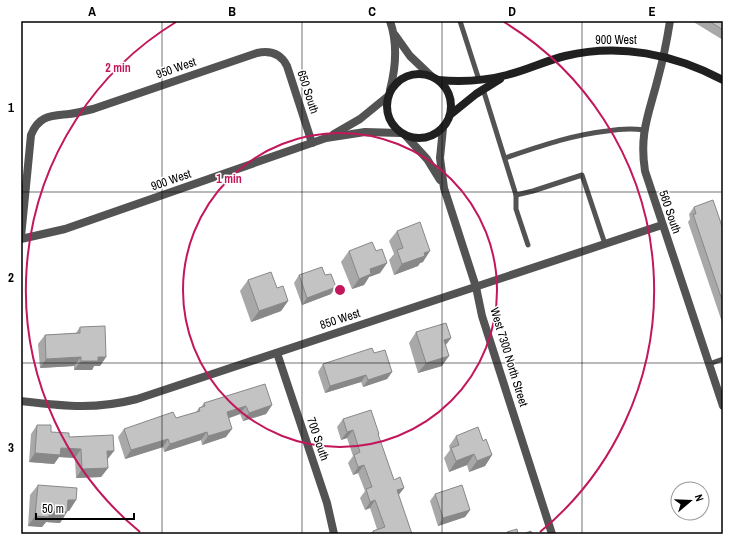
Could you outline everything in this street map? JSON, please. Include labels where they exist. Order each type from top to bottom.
[{"type":"street","points":[[390,21],[393,30],[396,52],[387,113],[390,121],[403,134],[422,139],[430,137],[443,128],[450,115],[451,107],[448,92],[410,56],[393,30]]},
{"type":"street","name":"560 South","points":[[670,21],[663,56],[644,130],[642,146],[644,171],[723,406]]},
{"type":"street","name":"900 West","points":[[450,115],[483,89],[508,75],[553,59],[584,53],[602,51],[637,51],[663,56],[698,67],[723,80]]},
{"type":"street","name":"950 West","points":[[21,238],[30,140],[33,130],[40,121],[50,116],[77,113],[94,109],[257,53],[275,53]]},
{"type":"street","name":"650 South","points":[[275,53],[280,56],[287,66],[312,143]]},
{"type":"street","points":[[389,94],[395,84],[408,75],[423,74],[434,78]]},
{"type":"street","name":"900 West","points":[[434,78],[455,81],[479,80],[508,75]]},
{"type":"street","name":"900 West","points":[[21,238],[65,229],[326,138],[360,119],[389,94]]},
{"type":"street","name":"West 7300 North Street","points":[[443,128],[440,158],[444,188],[476,287],[482,316],[552,534]]},
{"type":"street","name":"900 West","points":[[326,138],[365,132],[403,134]]},
{"type":"street","name":"West 7300 North Street","points":[[403,134],[427,158],[444,188]]},
{"type":"street","name":"850 West","points":[[21,401],[73,407],[101,406],[137,399],[662,225]]},
{"type":"street","name":"700 South","points":[[276,353],[327,503],[334,534]]},
{"type":"lane","points":[[460,21],[479,80]]},
{"type":"lane","points":[[483,89],[516,194],[516,209],[528,245]]},
{"type":"lane","points":[[505,158],[580,135],[620,129],[634,128],[644,130]]},
{"type":"lane","points":[[516,194],[533,191],[582,175],[605,244]]},
{"type":"lane","points":[[709,364],[723,359]]},
{"type":"building","points":[[709,21],[723,21],[723,30]]},
{"type":"building","points":[[713,200],[723,229],[723,303],[693,214],[696,214],[694,207]]},
{"type":"building","points":[[420,222],[430,251],[424,253],[425,256],[402,264],[397,250],[403,248],[397,231]]},
{"type":"building","points":[[372,242],[376,251],[382,249],[387,263],[370,269],[371,274],[359,279],[349,251]]},
{"type":"building","points":[[322,267],[325,275],[331,274],[336,287],[307,298],[299,275]]},
{"type":"building","points":[[271,272],[277,288],[283,286],[288,301],[259,311],[248,280]]},
{"type":"building","points":[[446,323],[451,338],[444,340],[449,356],[426,363],[416,332]]},
{"type":"building","points":[[105,326],[106,357],[98,357],[98,361],[81,361],[81,357],[46,359],[45,335],[80,333],[80,327]]},
{"type":"building","points":[[372,348],[374,353],[385,350],[392,372],[368,380],[366,375],[330,386],[323,364]]},
{"type":"building","points":[[265,384],[272,405],[249,413],[246,406],[227,412],[232,429],[208,436],[207,432],[170,444],[168,439],[131,450],[124,429],[173,412],[176,418],[200,411],[199,408],[205,406],[204,403]]},
{"type":"building","points":[[371,410],[394,480],[400,477],[404,488],[397,490],[412,534],[374,534],[373,531],[385,527],[375,500],[370,502],[366,489],[372,487],[364,465],[358,467],[354,455],[360,452],[353,430],[347,432],[343,419]]},
{"type":"building","points":[[37,425],[51,425],[51,432],[69,433],[69,437],[113,435],[114,451],[107,451],[108,468],[82,469],[81,449],[61,448],[60,455],[35,453]]},
{"type":"building","points":[[478,427],[483,441],[486,439],[492,455],[477,461],[474,454],[456,461],[451,448],[459,445],[456,436]]},
{"type":"building","points":[[38,485],[77,488],[76,500],[68,500],[67,512],[49,511],[49,517],[35,516]]},
{"type":"building","points":[[462,485],[470,510],[443,518],[435,494]]},
{"type":"building","points":[[517,529],[518,534],[508,534],[507,532]]},
{"type":"building","points":[[531,531],[532,534],[523,534]]}]
